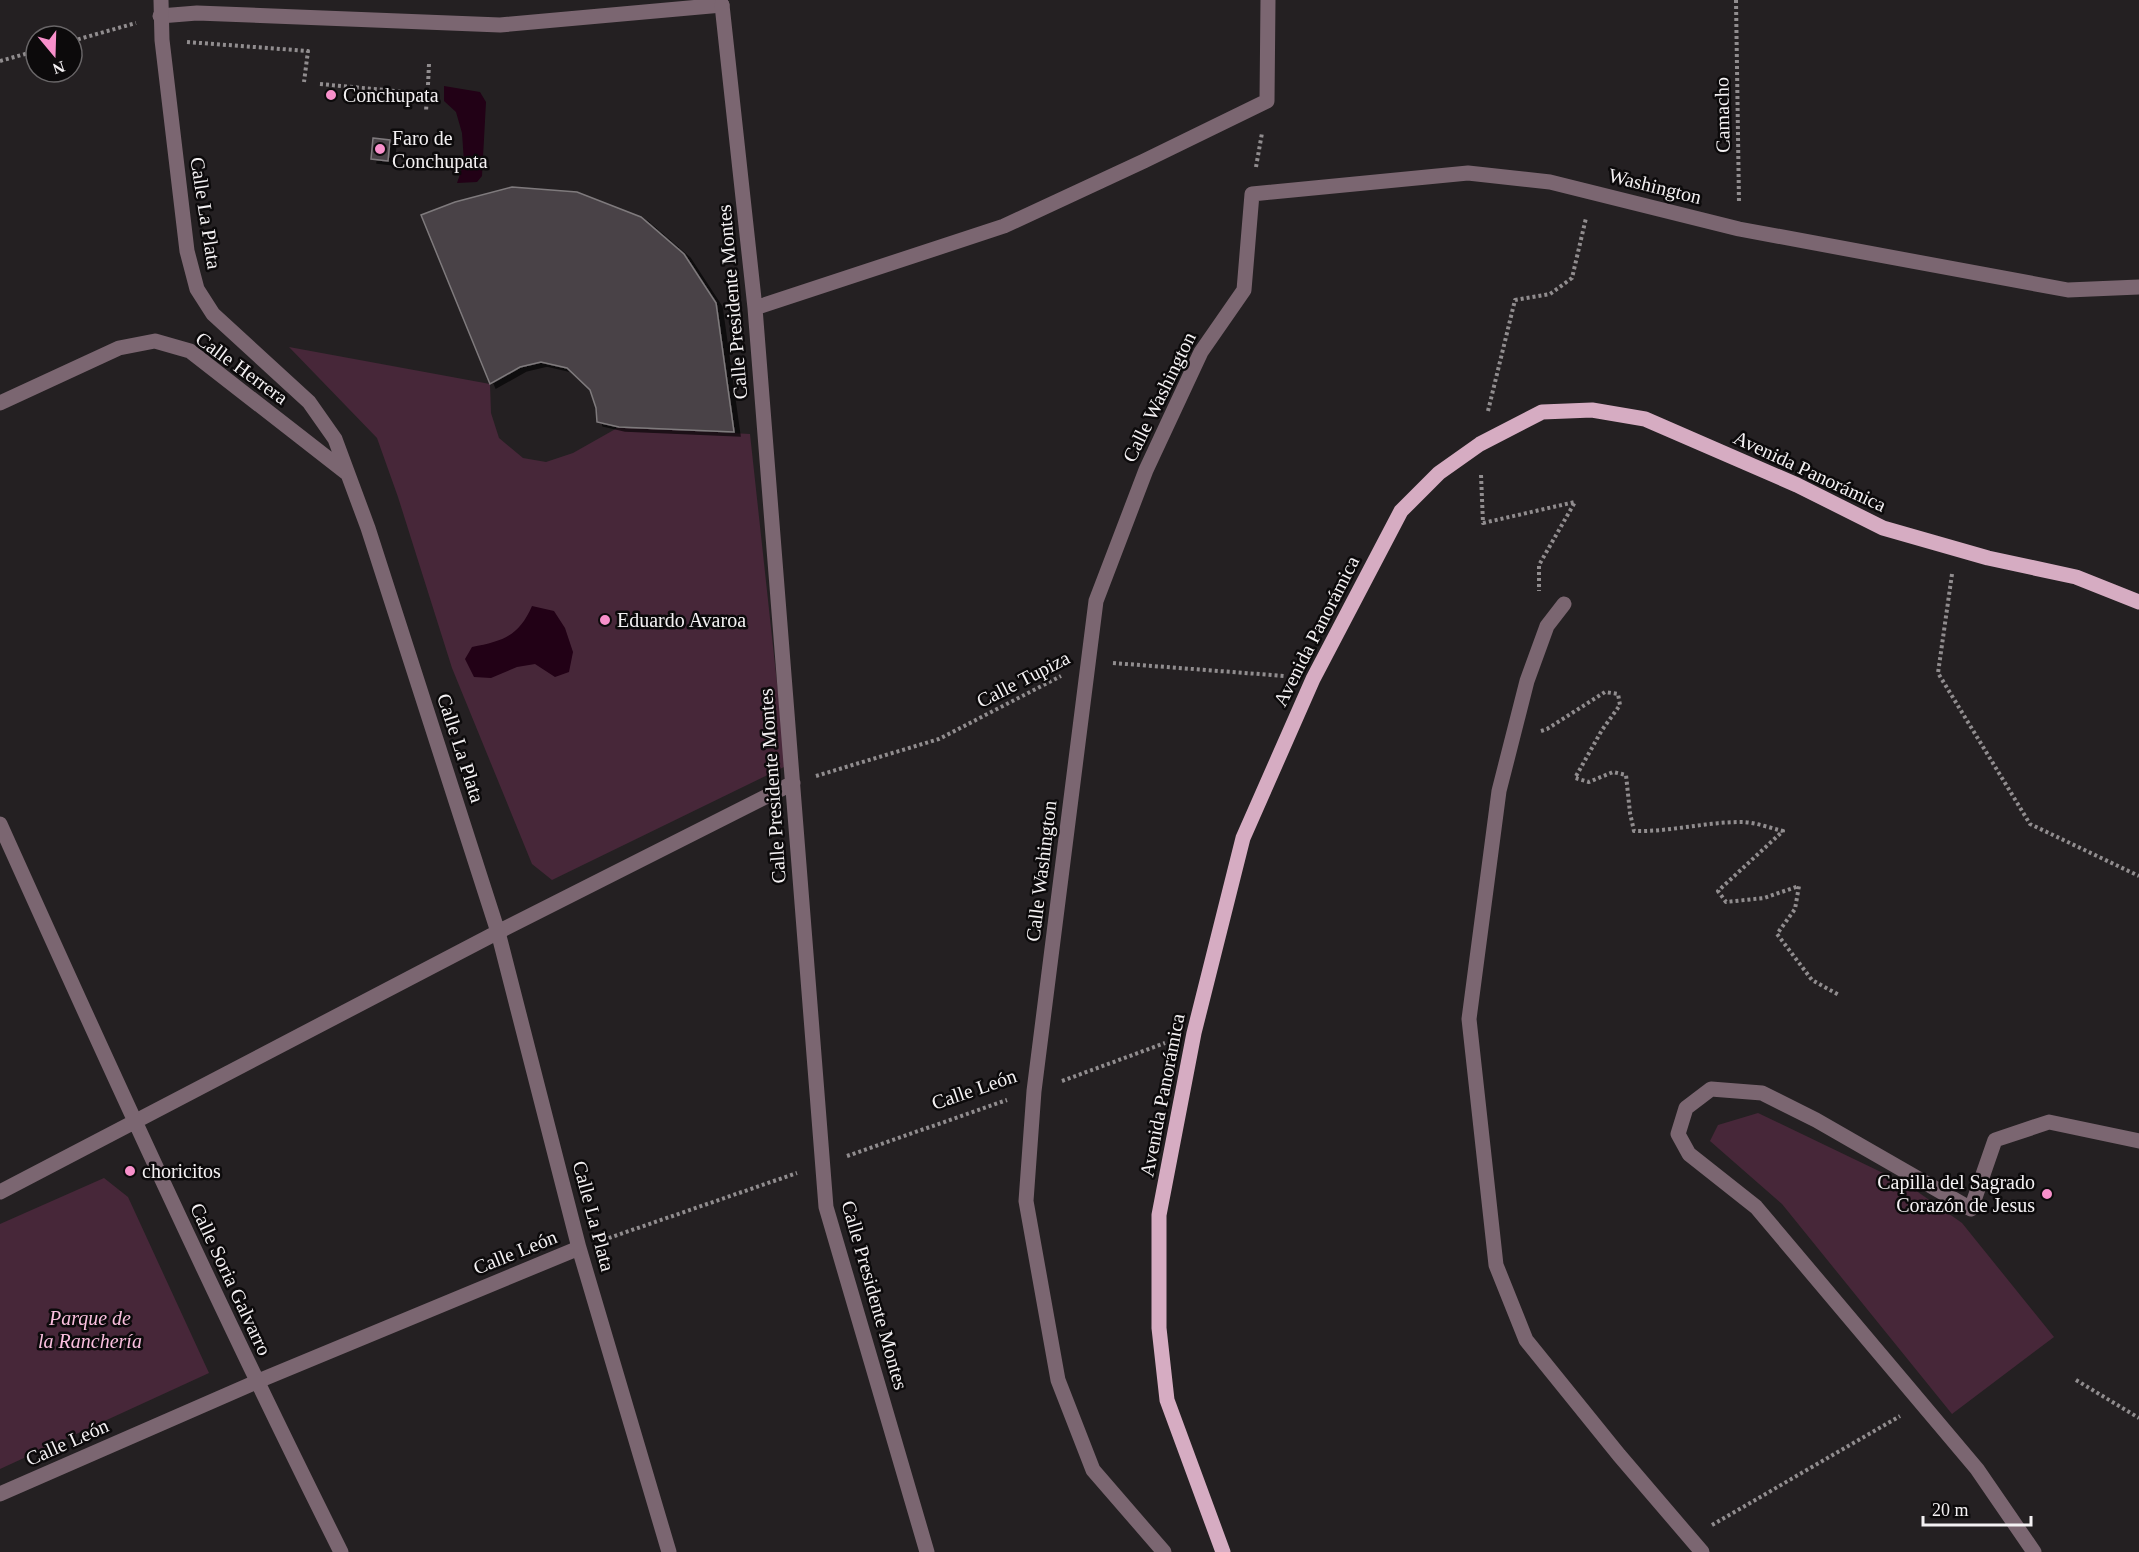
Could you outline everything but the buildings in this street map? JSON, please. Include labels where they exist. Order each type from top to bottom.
[{"type":"main road","name":"Avenida Panorámica","points":[[1223,1552],[1167,1400],[1159,1328],[1159,1215],[1194,1033],[1243,838],[1313,679],[1401,511],[1439,473],[1480,444],[1542,412],[1592,410],[1645,419],[1797,486],[1883,528],[1956,550],[2076,577],[2139,602]]},
{"type":"street","name":"Calle La Plata","points":[[161,0],[162,40],[186,251],[197,290],[213,314],[309,402],[335,439],[368,528],[498,932],[579,1248],[669,1552]]},
{"type":"street","points":[[755,308],[1004,226],[1267,101],[1268,0]]},
{"type":"street","name":"Calle Presidente Montes","points":[[160,16],[197,13],[500,25],[722,5],[755,308],[826,1207],[927,1552]]},
{"type":"street","name":"Washington","points":[[1252,194],[1468,173],[1550,182],[1739,229],[2068,290],[2139,287]]},
{"type":"street","name":"Calle Washington","points":[[1164,1552],[1093,1470],[1058,1380],[1026,1201],[1034,1091],[1095,601],[1146,470],[1201,352],[1244,290],[1252,194]]},
{"type":"street","name":"Calle Herrera","points":[[0,403],[118,348],[155,341],[190,351],[348,474]]},
{"type":"street","points":[[1561,608],[1547,627],[1527,681],[1499,792],[1468,1019],[1496,1265],[1526,1340],[1619,1455],[1702,1552]]},
{"type":"street","points":[[0,1192],[135,1124],[498,932],[793,783]]},
{"type":"street","name":"Calle Soria Galvarro","points":[[0,824],[135,1124],[256,1382],[341,1552]]},
{"type":"street","points":[[2034,1552],[1977,1468],[1756,1207],[1689,1154],[1678,1134],[1686,1108],[1711,1089],[1762,1093],[1816,1120],[1971,1209],[1995,1140],[2049,1122],[2139,1141]]},
{"type":"street","name":"Calle León","points":[[0,1494],[256,1382],[579,1248]]},
{"type":"path","name":"Camacho","points":[[1736,0],[1739,229]]},
{"type":"path","points":[[84,38],[160,16]]},
{"type":"path","points":[[162,40],[308,51],[304,82]]},
{"type":"path","points":[[0,61],[24,54]]},
{"type":"path","points":[[428,85],[429,64]]},
{"type":"path","points":[[320,84],[427,94],[426,112]]},
{"type":"path","points":[[1252,194],[1267,101]]},
{"type":"path","points":[[1561,608],[1539,605],[1539,565],[1575,502],[1483,524],[1480,444],[1515,300],[1550,294],[1572,278],[1593,192]]},
{"type":"path","points":[[1956,550],[1938,673],[2030,824],[2139,876]]},
{"type":"path","name":"Calle Tupiza","points":[[793,783],[939,739],[1089,662],[1313,679]]},
{"type":"path","points":[[1517,722],[1524,736],[1547,729],[1605,692],[1618,694],[1620,705],[1602,730],[1575,778],[1589,782],[1613,772],[1626,775],[1634,831],[1655,832],[1744,822],[1783,831],[1718,891],[1726,902],[1764,898],[1799,886],[1795,909],[1777,934],[1812,980],[1839,995]]},
{"type":"path","name":"Calle León","points":[[579,1248],[1034,1091],[1194,1033]]},
{"type":"path","points":[[2076,1380],[2139,1418]]},
{"type":"path","points":[[1690,1537],[1922,1404]]},
{"type":"green space","points":[[289,347],[490,384],[491,413],[499,438],[523,458],[546,462],[573,453],[619,427],[750,434],[786,766],[552,880],[532,864],[452,668],[377,438]]},
{"type":"green space","points":[[1758,1113],[1908,1185],[1962,1223],[2054,1337],[1952,1414],[1782,1204],[1710,1141],[1718,1125]]},
{"type":"green space","name":"Parque de la Ranchería","points":[[104,1178],[128,1197],[209,1373],[0,1469],[0,1224]]},
{"type":"shaded area","points":[[444,86],[480,92],[486,102],[482,176],[477,182],[457,183],[464,162],[462,133],[456,112],[444,101]]},
{"type":"shaded area","points":[[532,606],[554,611],[565,628],[573,652],[569,672],[555,677],[535,664],[517,667],[491,678],[474,677],[465,659],[472,647],[509,636],[522,624]]},
{"type":"place","name":"Conchupata","points":[[331,95]]},
{"type":"place","name":"Faro de Conchupata","points":[[380,149]]},
{"type":"place","name":"Eduardo Avaroa","points":[[605,620]]},
{"type":"place","name":"choricitos","points":[[130,1171]]},
{"type":"place","name":"Capilla del Sagrado Corazón de Jesus","points":[[2047,1194]]}]
